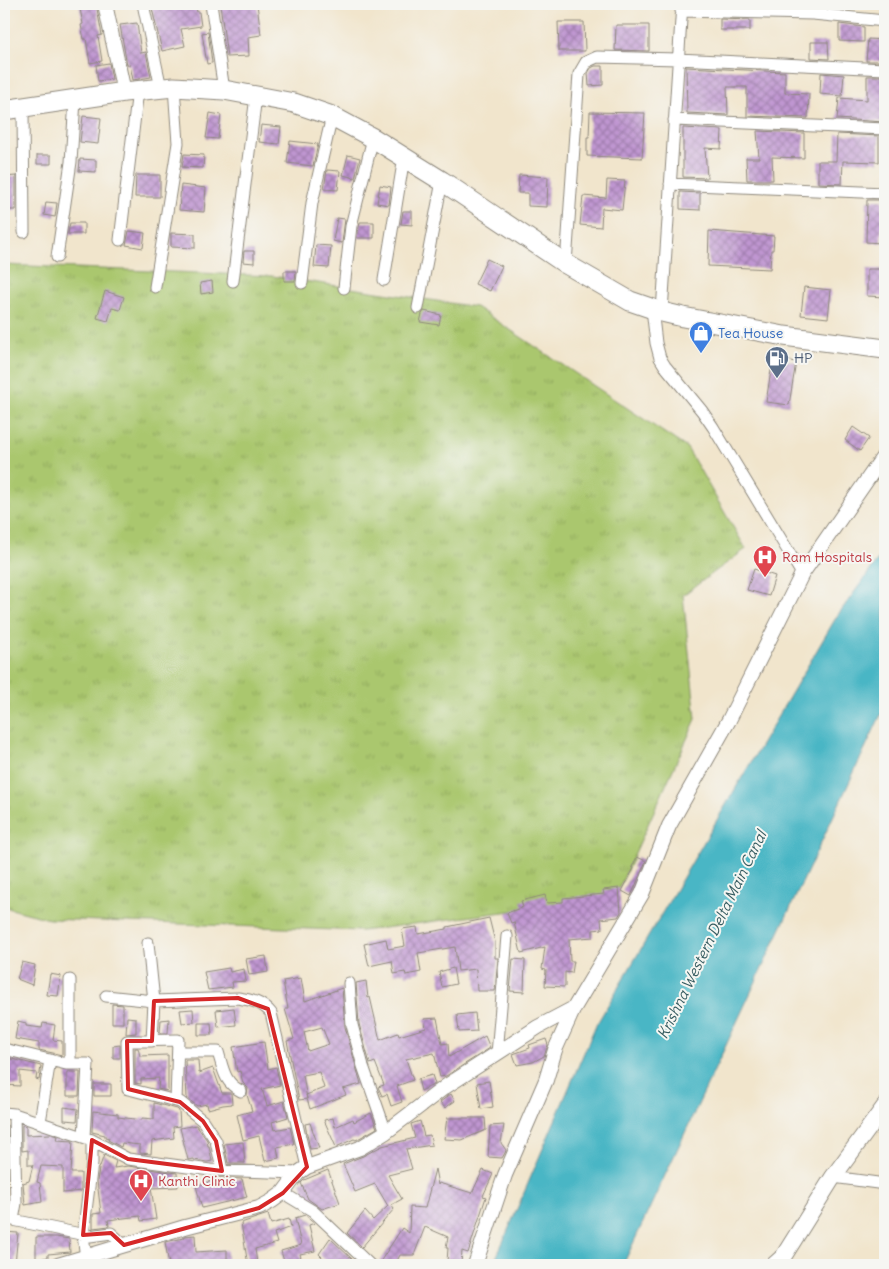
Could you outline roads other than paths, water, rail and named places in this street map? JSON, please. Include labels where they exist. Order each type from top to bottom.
[{"type":"main road","points":[[4,110],[131,91],[167,88],[224,90],[294,104],[332,116],[373,138],[442,181],[566,264],[630,301],[657,310],[784,336],[885,349]]},
{"type":"main road","points":[[774,1265],[782,1256],[833,1177],[880,1120],[885,1106]]},
{"type":"street","points":[[105,4],[131,91],[120,240]]},
{"type":"street","points":[[143,4],[178,124],[178,143],[155,288]]},
{"type":"street","points":[[211,4],[224,90]]},
{"type":"street","points":[[802,574],[708,419],[660,358],[656,343],[657,310],[670,184],[682,7],[885,20]]},
{"type":"street","points":[[566,264],[578,74],[586,62],[597,57],[885,69]]},
{"type":"street","points":[[233,281],[256,96]]},
{"type":"street","points":[[57,258],[71,162],[75,100]]},
{"type":"street","points":[[23,108],[24,232]]},
{"type":"street","points":[[302,283],[312,203],[332,116]]},
{"type":"street","points":[[674,120],[885,129]]},
{"type":"street","points":[[344,288],[351,226],[373,138]]},
{"type":"street","points":[[384,280],[404,157]]},
{"type":"street","points":[[418,308],[442,181]]},
{"type":"street","points":[[670,184],[885,193]]},
{"type":"street","points":[[475,1265],[506,1175],[546,1080],[555,1050],[574,1008],[642,894],[669,826],[729,720],[802,574],[885,454]]},
{"type":"street","points":[[497,1054],[507,936]]},
{"type":"street","points":[[148,943],[154,1001],[152,1041]]},
{"type":"street","points":[[70,980],[70,1064]]},
{"type":"street","points":[[349,983],[352,1026],[363,1066],[386,1132]]},
{"type":"street","points":[[106,996],[154,1001],[238,998],[260,1003],[268,1009],[271,1014],[303,1170]]},
{"type":"street","points":[[124,1245],[110,1233],[90,1236],[8,1220],[16,1203],[9,1113],[88,1139],[128,1159],[222,1170],[303,1170],[360,1148],[386,1132],[445,1087],[538,1027],[574,1008]]},
{"type":"street","points":[[176,1101],[178,1040],[127,1041],[128,1089],[176,1101],[180,1102],[203,1121],[216,1141],[222,1170]]},
{"type":"street","points":[[4,1050],[74,1065],[88,1064],[88,1139],[92,1163],[83,1235],[86,1258]]},
{"type":"street","points":[[178,1052],[218,1052],[225,1077],[234,1088],[241,1091]]},
{"type":"street","points":[[40,1122],[50,1060]]},
{"type":"street","points":[[58,1265],[185,1227],[258,1208],[283,1193],[303,1170]]},
{"type":"street","points":[[833,1177],[885,1184]]},
{"type":"street","points":[[283,1193],[313,1211],[370,1265]]},
{"type":"water","name":"Krishna Western Delta Main Canal","points":[[885,550],[885,706],[623,1265],[493,1265],[595,1027],[837,616]]},
{"type":"place","name":"Tea House","points":[[701,354]]},
{"type":"place","name":"HP","points":[[777,379]]},
{"type":"place","name":"Ram Hospitals","points":[[765,578]]},
{"type":"place","name":"Kanthi Clinic","points":[[141,1202]]}]
